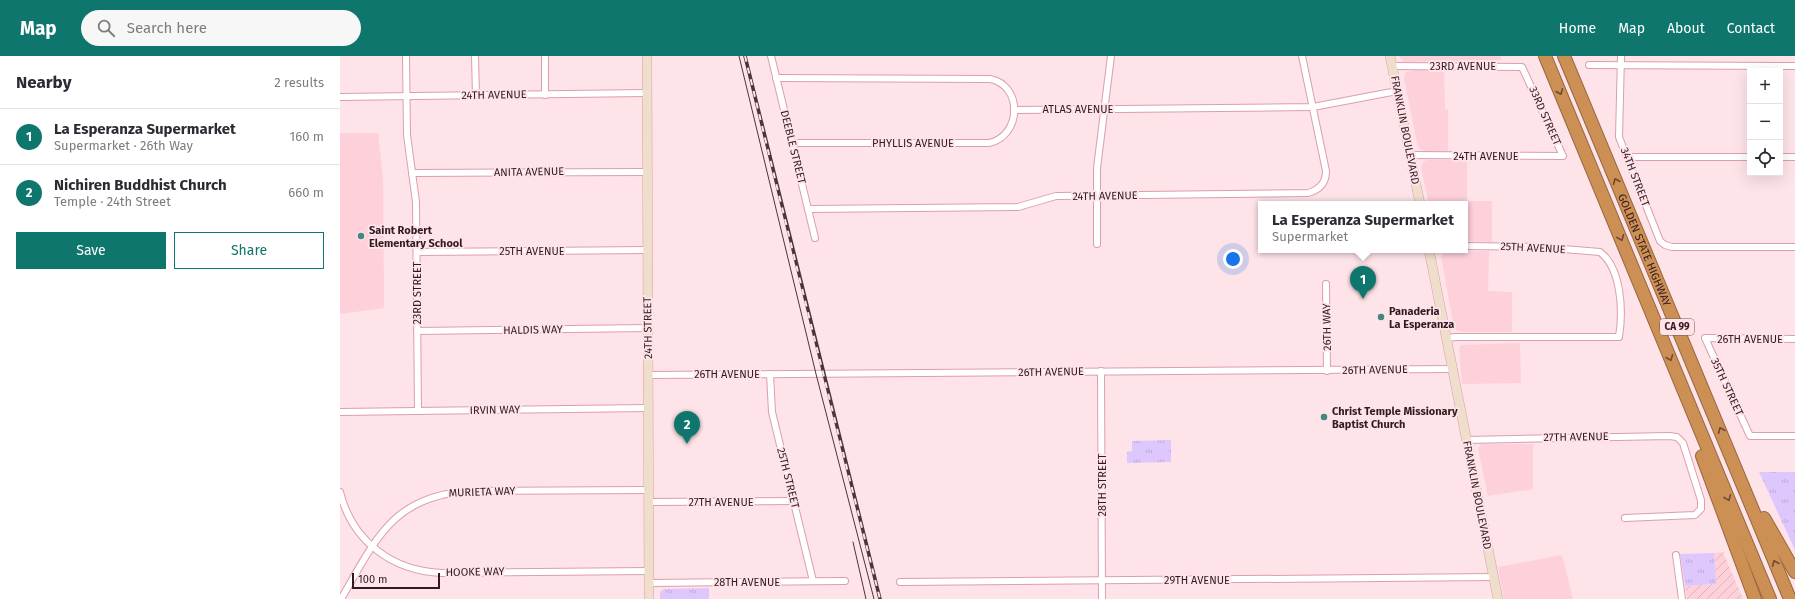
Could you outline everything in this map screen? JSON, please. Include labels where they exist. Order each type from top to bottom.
[{"type":"highway","name":"GOLDEN STATE HIGHWAY","points":[[1545,56],[1770,599]]},
{"type":"highway","name":"GOLDEN STATE HIGHWAY","points":[[1564,56],[1790,599]]},
{"type":"highway","points":[[1681,384],[1702,455],[1755,599]]},
{"type":"highway","points":[[1730,453],[1776,541],[1795,572]]},
{"type":"street","name":"23RD STREET","points":[[406,56],[407,135],[416,202],[418,411]]},
{"type":"street","points":[[475,56],[476,96]]},
{"type":"street","points":[[545,56],[545,95]]},
{"type":"street","name":"24TH STREET","points":[[647,56],[649,599]]},
{"type":"street","name":"DEEBLE STREET","points":[[771,56],[815,238]]},
{"type":"street","points":[[1097,244],[1098,151],[1105,109],[1111,56]]},
{"type":"street","points":[[1302,56],[1313,107]]},
{"type":"street","name":"FRANKLIN BOULEVARD","points":[[1390,56],[1419,201]]},
{"type":"street","name":"34TH STREET","points":[[1621,56],[1619,136],[1660,241],[1665,245],[1672,247],[1795,247]]},
{"type":"street","points":[[1589,65],[1795,66]]},
{"type":"street","name":"23RD AVENUE","points":[[1392,66],[1522,67],[1527,76]]},
{"type":"street","name":"33RD STREET","points":[[1527,76],[1563,156]]},
{"type":"street","points":[[776,78],[990,79],[1002,83],[1007,88],[1013,98],[1014,110]]},
{"type":"street","name":"ATLAS AVENUE","points":[[1014,110],[1313,107],[1397,91]]},
{"type":"street","name":"24TH AVENUE","points":[[340,97],[647,93]]},
{"type":"street","name":"24TH AVENUE","points":[[808,209],[1018,207],[1050,197],[1308,193],[1314,191],[1324,181],[1326,171],[1313,107]]},
{"type":"street","name":"PHYLLIS AVENUE","points":[[792,143],[989,143],[1000,140],[1008,132],[1013,123],[1014,110]]},
{"type":"street","name":"24TH AVENUE","points":[[1410,155],[1563,156]]},
{"type":"street","points":[[1626,157],[1747,157]]},
{"type":"street","points":[[1783,157],[1795,157]]},
{"type":"street","name":"ANITA AVENUE","points":[[412,173],[647,172]]},
{"type":"street","name":"25TH AVENUE","points":[[1446,338],[1619,337],[1622,304],[1620,291],[1609,263],[1600,252],[1539,246],[1468,246]]},
{"type":"street","name":"25TH AVENUE","points":[[417,252],[647,250]]},
{"type":"street","name":"FRANKLIN BOULEVARD","points":[[1430,253],[1498,599]]},
{"type":"street","name":"26TH WAY","points":[[1326,284],[1327,371]]},
{"type":"street","name":"HALDIS WAY","points":[[417,331],[649,328]]},
{"type":"street","name":"26TH AVENUE","points":[[1705,338],[1795,339]]},
{"type":"street","name":"35TH STREET","points":[[1705,338],[1750,436],[1795,436]]},
{"type":"street","name":"26TH AVENUE","points":[[649,375],[1452,369]]},
{"type":"street","name":"28TH STREET","points":[[1101,371],[1102,599]]},
{"type":"street","name":"25TH STREET","points":[[770,374],[772,412],[813,581]]},
{"type":"street","name":"IRVIN WAY","points":[[340,412],[649,408]]},
{"type":"street","name":"27TH AVENUE","points":[[1466,440],[1677,437],[1683,443],[1701,500],[1701,509],[1694,515],[1625,518]]},
{"type":"street","name":"MURIETA WAY","points":[[342,599],[371,546],[385,528],[405,510],[417,503],[442,494],[471,491],[649,490]]},
{"type":"street","name":"HOOKE WAY","points":[[340,492],[352,523],[371,546],[397,563],[419,570],[432,572],[649,571]]},
{"type":"street","name":"27TH AVENUE","points":[[649,502],[794,502]]},
{"type":"street","points":[[1676,554],[1682,599]]},
{"type":"street","name":"29TH AVENUE","points":[[900,582],[1494,577]]},
{"type":"street","name":"28TH AVENUE","points":[[649,582],[845,581]]},
{"type":"shaded area","points":[[1399,56],[1501,56],[1501,60],[1404,62]]},
{"type":"shaded area","points":[[1444,69],[1445,109],[1448,109],[1448,152],[1427,152],[1419,148],[1417,143],[1404,78],[1406,72],[1413,70]]},
{"type":"shaded area","name":"Saint Robert Elementary School","points":[[340,133],[378,133],[383,178],[384,308],[340,314]]},
{"type":"shaded area","points":[[1427,160],[1467,160],[1467,201],[1428,201],[1421,167],[1423,162]]},
{"type":"shaded area","points":[[1468,201],[1492,201],[1492,242],[1468,241]]},
{"type":"shaded area","points":[[1468,251],[1489,251],[1488,291],[1512,292],[1512,332],[1461,332],[1454,328],[1441,256],[1445,253],[1468,253]]},
{"type":"shaded area","points":[[1520,343],[1521,383],[1462,384],[1459,348],[1461,345]]},
{"type":"shaded area","points":[[1481,444],[1533,444],[1533,489],[1488,496],[1478,449]]},
{"type":"shaded area","points":[[1723,552],[1743,599],[1687,599],[1685,586],[1716,584],[1714,553]]},
{"type":"shaded area","points":[[1562,555],[1573,599],[1504,599],[1498,567]]},
{"type":"green space","points":[[1171,440],[1171,462],[1127,463],[1127,452],[1132,451],[1132,441]]},
{"type":"green space","points":[[1759,472],[1795,472],[1795,550]]},
{"type":"green space","points":[[1714,553],[1716,584],[1685,586],[1680,554]]},
{"type":"green space","points":[[709,588],[709,599],[660,599],[660,592],[664,589]]},
{"type":"tram line","points":[[739,56],[816,374],[874,599]]},
{"type":"tram line","points":[[853,542],[866,599]]},
{"type":"railway","points":[[745,56],[880,599]]},
{"type":"place","name":"Saint Robert Elementary School","points":[[361,236]]},
{"type":"place","name":"La Esperanza Supermarket","points":[[1363,299]]},
{"type":"place","name":"Panaderia La Esperanza","points":[[1381,317]]},
{"type":"place","name":"Christ Temple Missionary Baptist Church","points":[[1324,417]]},
{"type":"place","name":"Nichiren Buddhist Church","points":[[687,444]]}]
